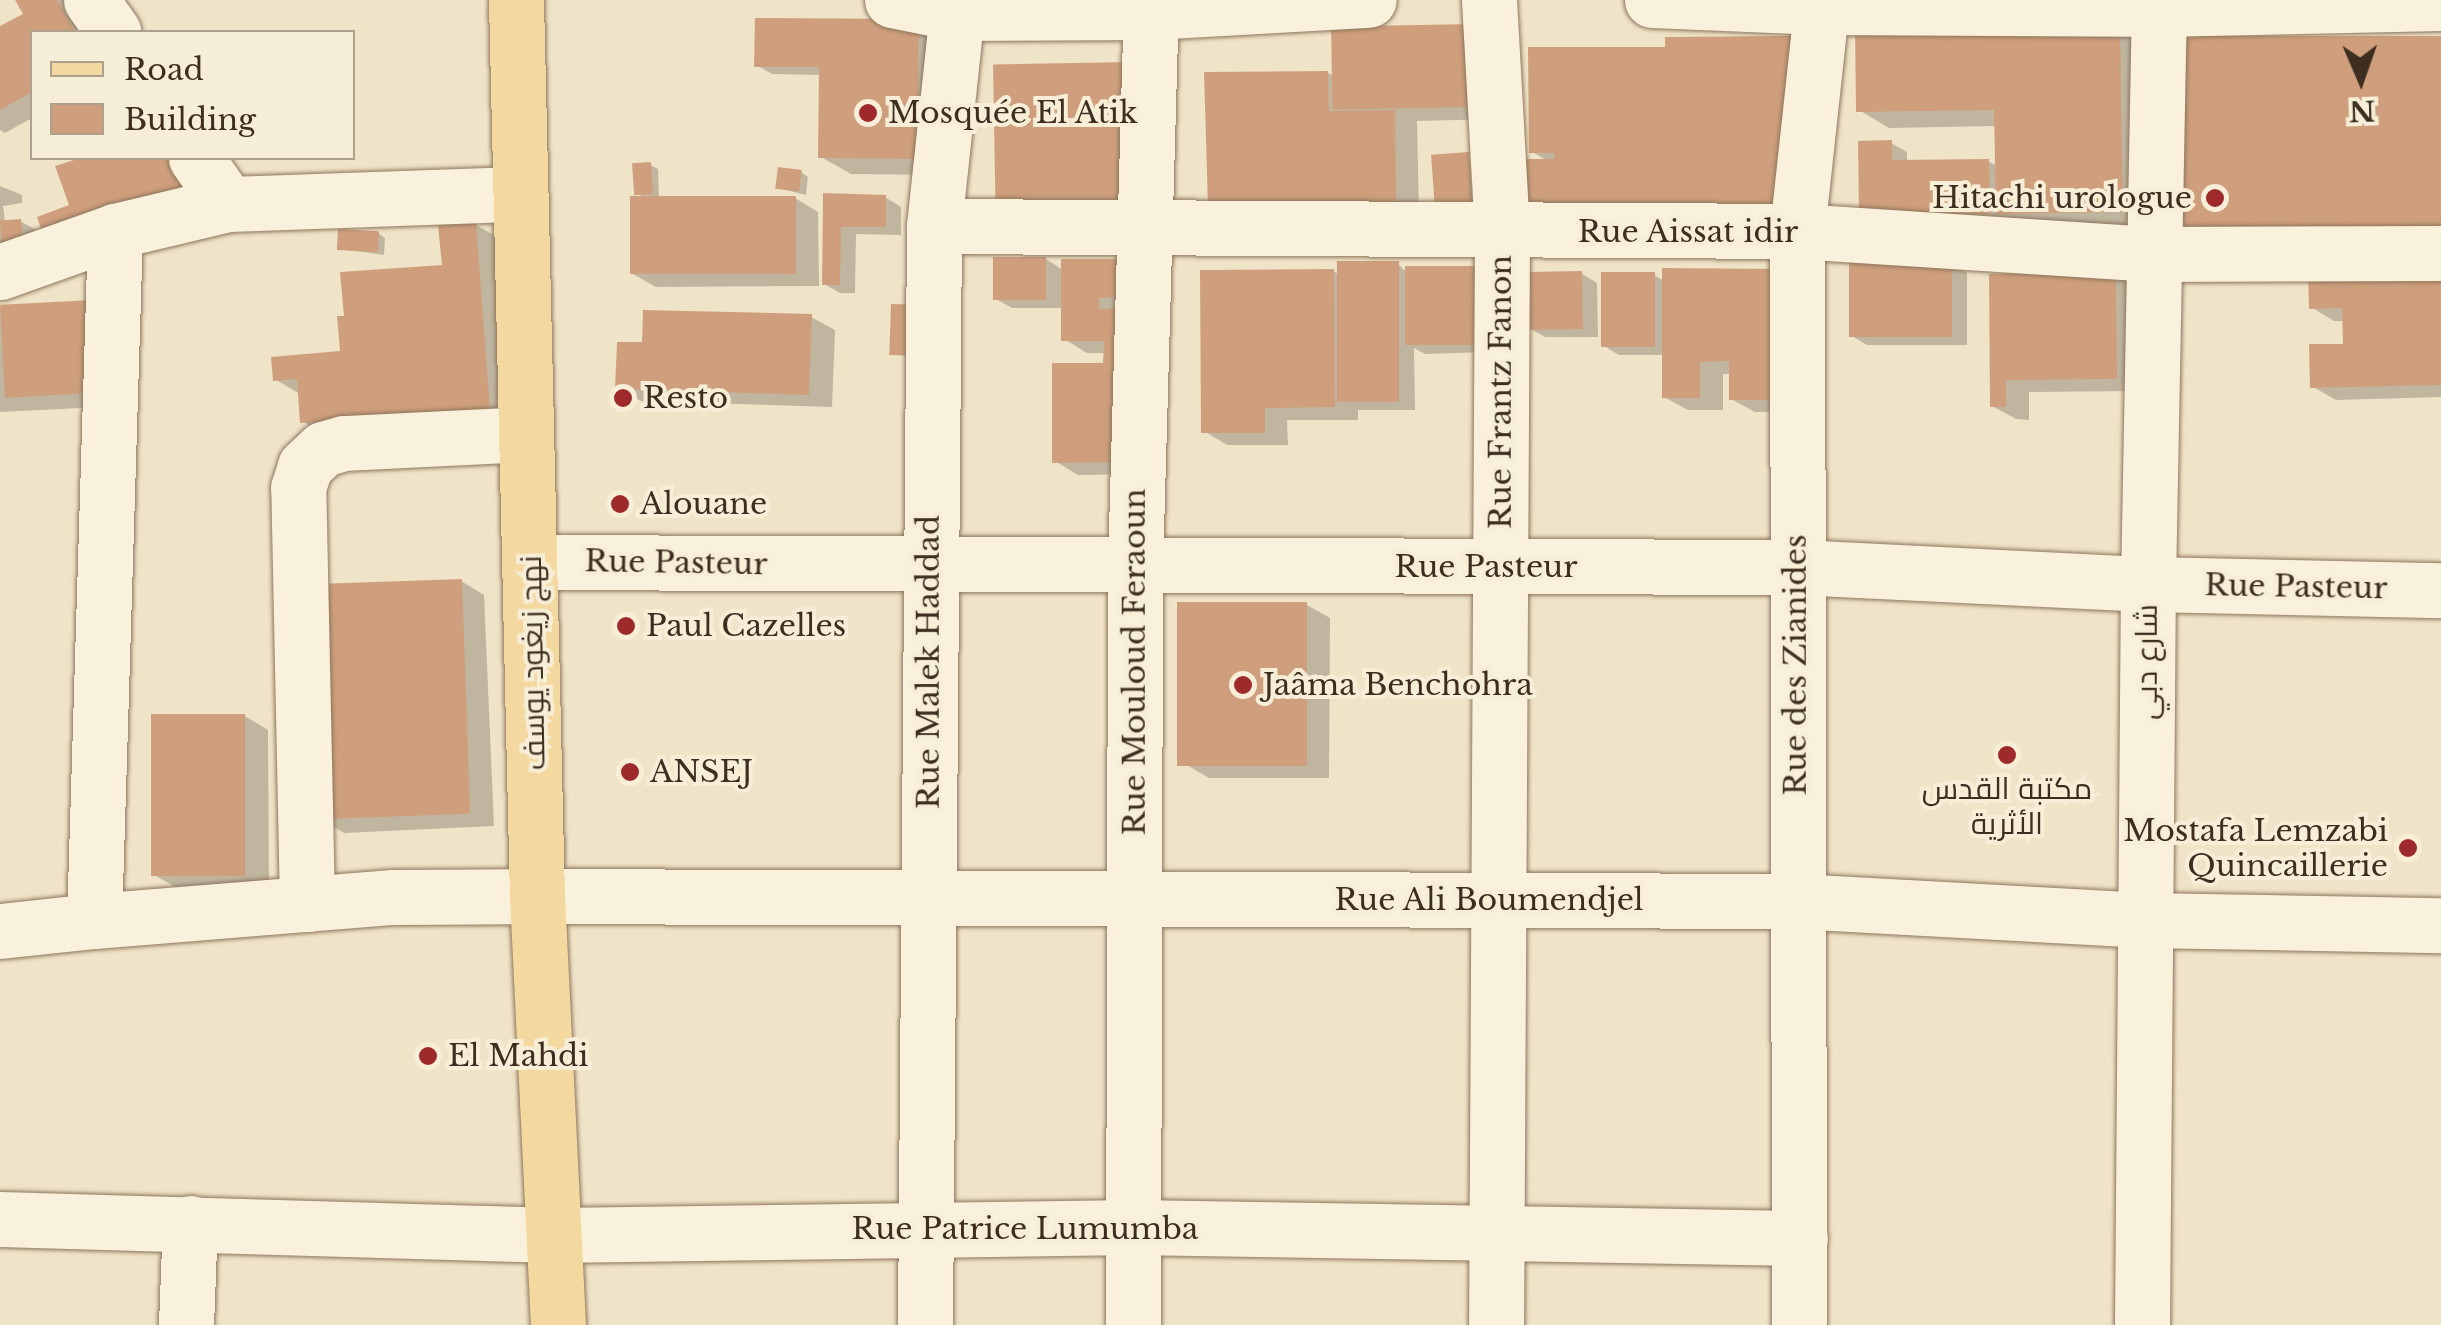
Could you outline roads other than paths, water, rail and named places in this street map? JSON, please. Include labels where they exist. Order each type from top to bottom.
[{"type":"main road","name":"نهج زيغود يوسف","points":[[516,0],[537,896],[558,1325]]},
{"type":"street","points":[[91,0],[112,30]]},
{"type":"street","points":[[892,0],[958,6],[1369,0]]},
{"type":"street","name":"Rue Frantz Fanon","points":[[1490,0],[1502,232],[1496,1325]]},
{"type":"street","points":[[1652,0],[2441,3]]},
{"type":"street","name":"Rue des Zianides","points":[[1799,1325],[1798,231],[1822,3]]},
{"type":"street","name":"شارع دبي","points":[[2142,1325],[2148,584],[2159,4]]},
{"type":"street","name":"Rue Malek Haddad","points":[[926,1325],[934,226],[958,6]]},
{"type":"street","name":"Rue Mouloud Feraoun","points":[[1133,1325],[1135,566],[1151,6]]},
{"type":"street","points":[[197,160],[228,204]]},
{"type":"street","points":[[0,272],[115,231],[228,204],[519,194]]},
{"type":"street","name":"Rue Aissat idir","points":[[934,226],[1798,231],[2154,254],[2441,253]]},
{"type":"street","points":[[94,921],[115,231]]},
{"type":"street","points":[[307,904],[298,488],[305,466],[322,448],[344,444],[526,434]]},
{"type":"street","name":"Rue Pasteur","points":[[531,562],[1796,566],[2148,584],[2441,590]]},
{"type":"street","name":"Rue Ali Boumendjel","points":[[0,931],[394,897],[537,896],[1796,901],[2145,920],[2441,925]]},
{"type":"street","name":"Rue Patrice Lumumba","points":[[0,1219],[555,1235],[1133,1227],[1800,1238]]},
{"type":"street","points":[[186,1325],[190,1223]]},
{"type":"place","name":"Mosquée El Atik","points":[[868,113]]},
{"type":"place","name":"Hitachi urologue","points":[[2215,198]]},
{"type":"place","name":"Resto","points":[[623,398]]},
{"type":"place","name":"Alouane","points":[[620,504]]},
{"type":"place","name":"Paul Cazelles","points":[[626,626]]},
{"type":"place","name":"Jaâma Benchohra","points":[[1243,685]]},
{"type":"place","name":"مكتبة القدس الأثرية","points":[[2007,755]]},
{"type":"place","name":"ANSEJ","points":[[630,772]]},
{"type":"place","name":"Mostafa Lemzabi Quincaillerie","points":[[2408,848]]},
{"type":"place","name":"El Mahdi","points":[[428,1056]]}]
